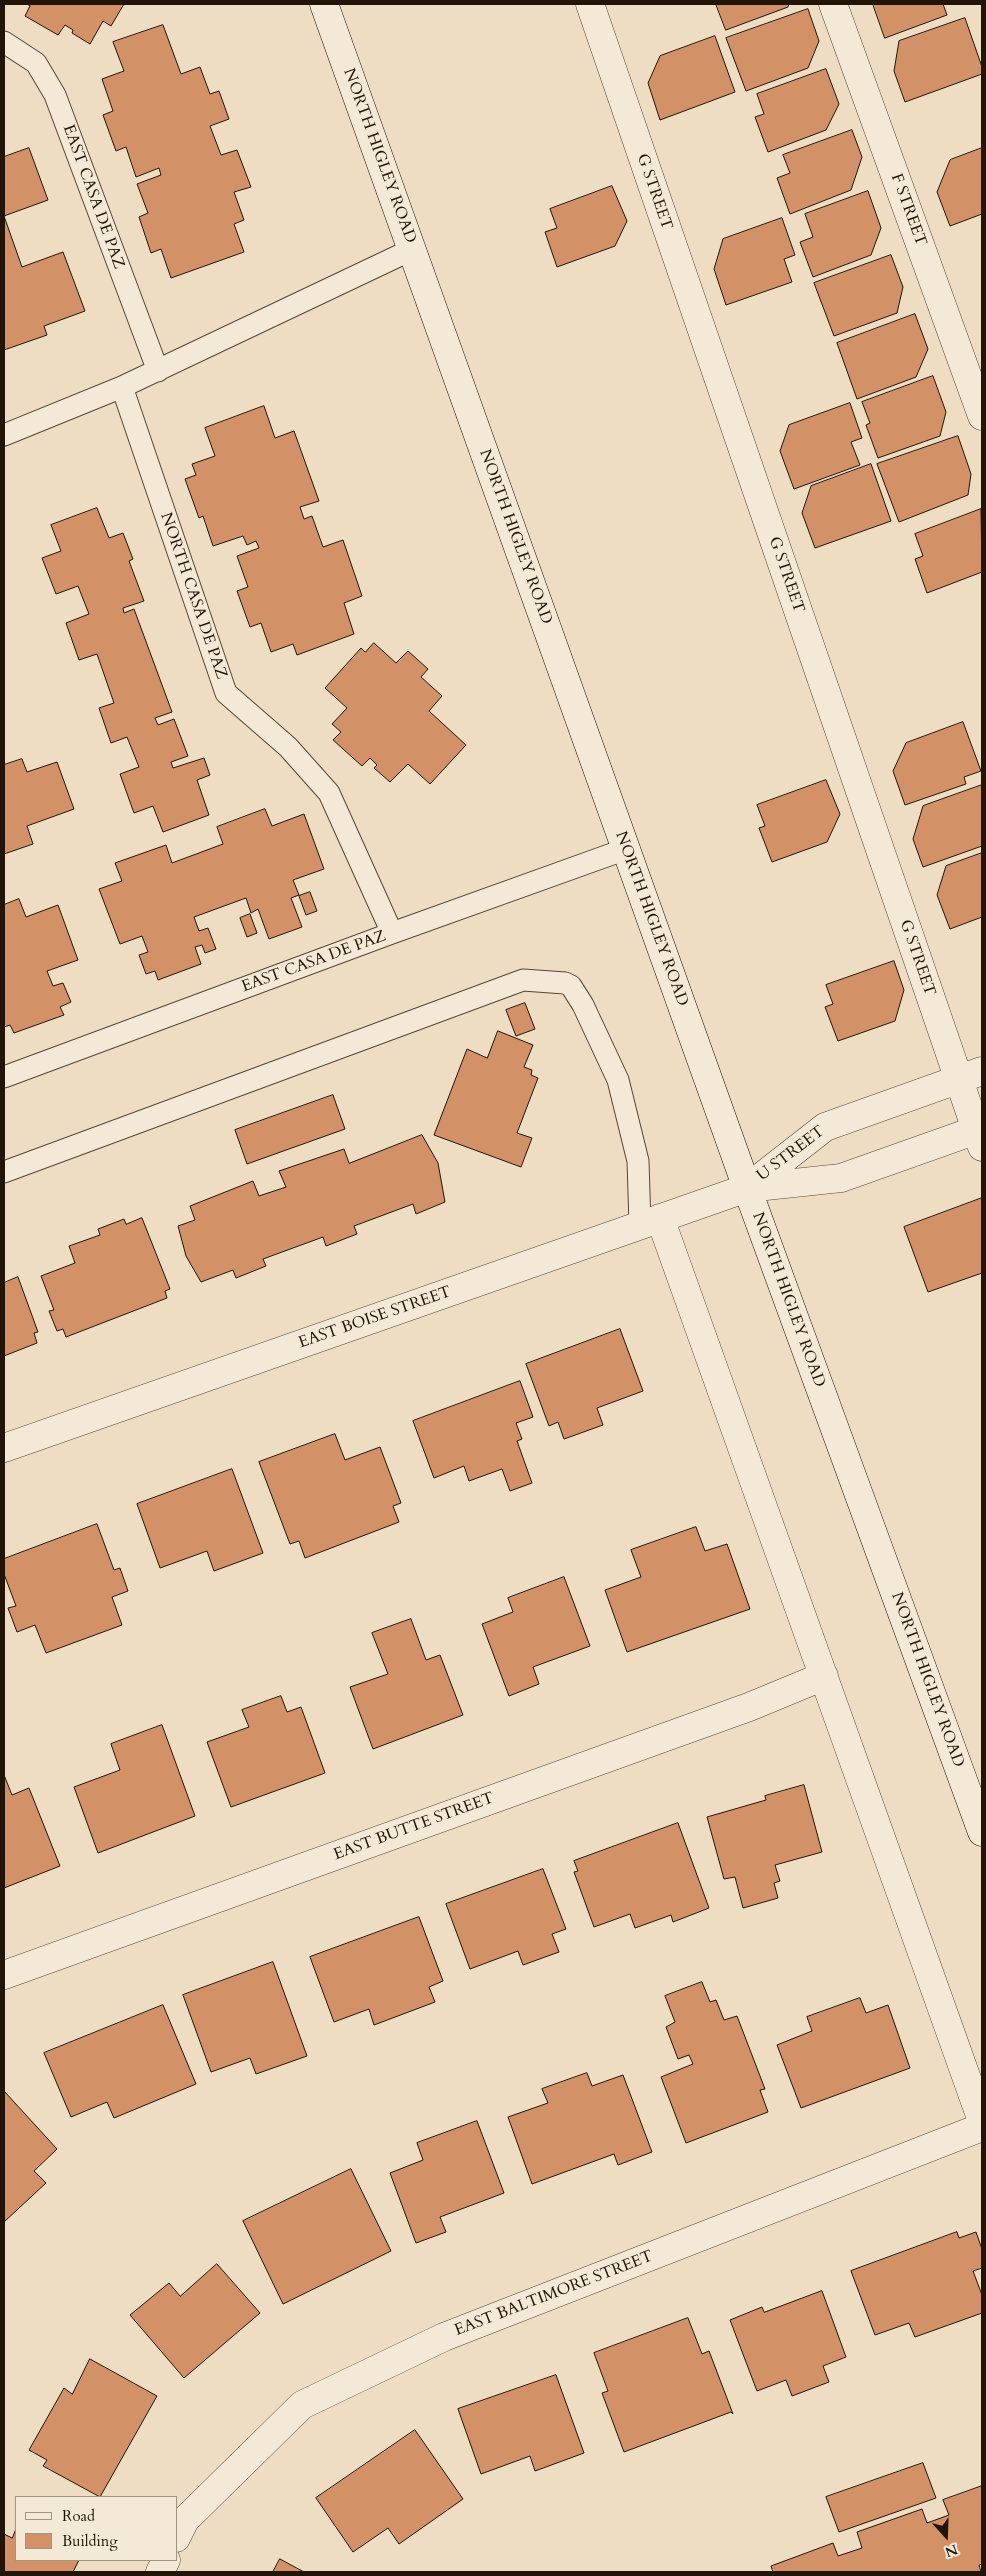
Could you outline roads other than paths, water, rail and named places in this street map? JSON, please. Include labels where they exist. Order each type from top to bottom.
[{"type":"street","name":"NORTH HIGLEY ROAD","points":[[324,4],[747,1188],[982,1832]]},
{"type":"street","name":"G STREET","points":[[590,4],[970,1075],[980,1135]]},
{"type":"street","name":"F STREET","points":[[834,4],[982,416]]},
{"type":"street","name":"U STREET","points":[[747,1188],[824,1127],[970,1075]]},
{"type":"street","name":"U STREET","points":[[747,1188],[841,1178],[980,1135]]},
{"type":"street","name":"EAST BOISE STREET","points":[[4,1448],[747,1188]]},
{"type":"street","points":[[650,1222],[824,1676],[982,2121]]},
{"type":"street","name":"EAST BUTTE STREET","points":[[4,1974],[740,1710],[824,1676]]},
{"type":"street","name":"EAST BALTIMORE STREET","points":[[178,2534],[185,2520],[302,2405],[444,2337],[982,2127]]},
{"type":"lane","name":"EAST CASA DE PAZ","points":[[4,42],[36,63],[55,95],[158,371]]},
{"type":"lane","points":[[4,435],[158,371],[413,249]]},
{"type":"lane","name":"NORTH CASA DE PAZ","points":[[122,387],[226,693],[288,746],[329,792],[392,933]]},
{"type":"lane","name":"EAST CASA DE PAZ","points":[[4,1077],[392,933],[626,849]]},
{"type":"lane","points":[[4,1172],[523,980],[565,983],[571,986],[583,1005],[618,1080],[638,1161],[650,1222]]}]
